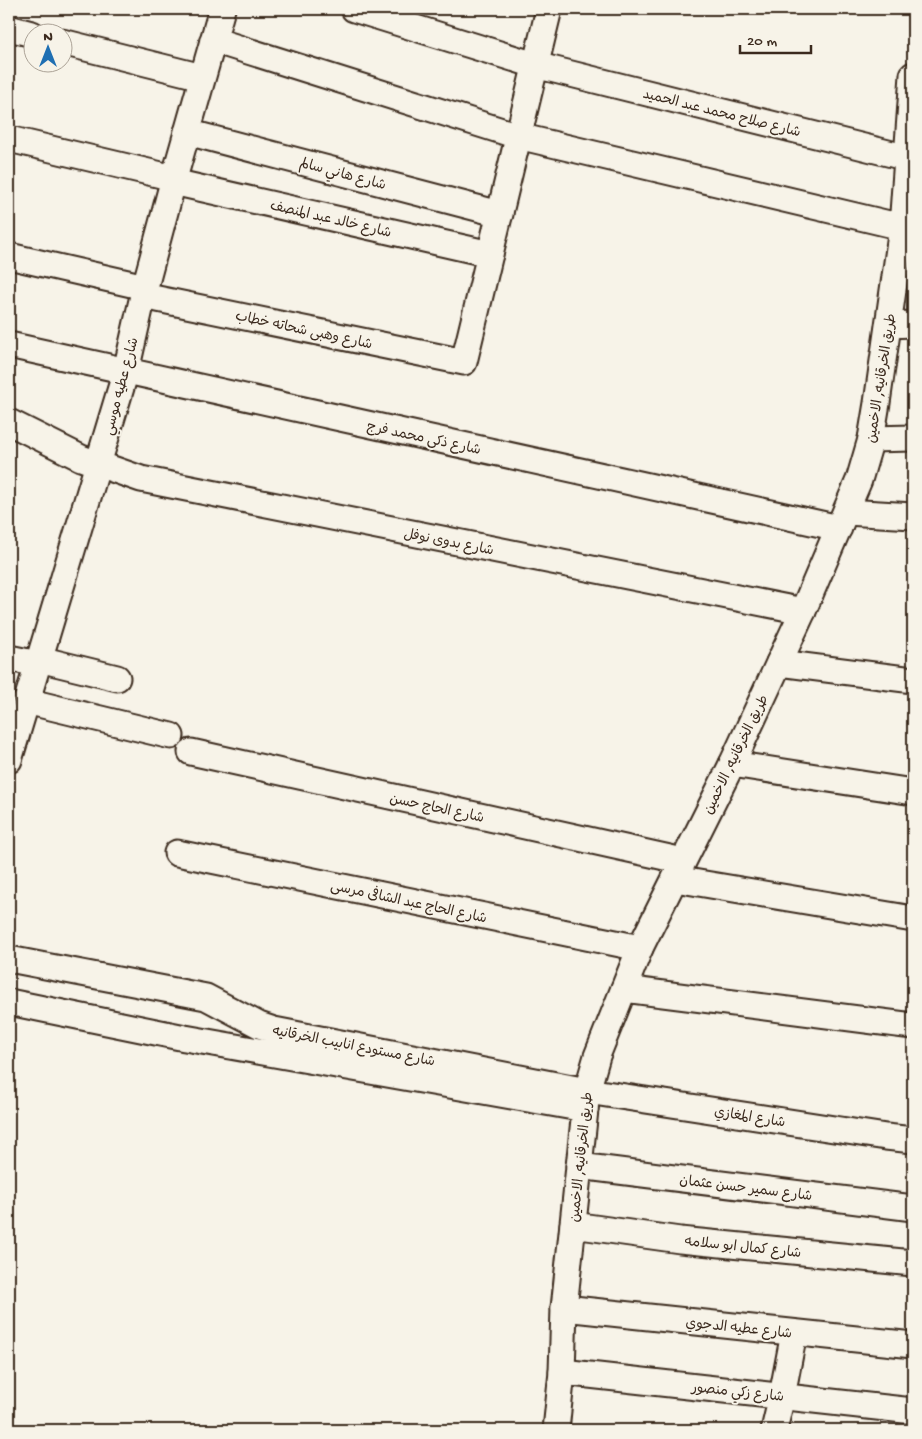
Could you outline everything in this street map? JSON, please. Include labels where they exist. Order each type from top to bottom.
[{"type":"street","name":"شارع عطيه موسي","points":[[9,760],[126,371],[144,291],[173,180],[222,9]]},
{"type":"street","name":"شارع صلاح محمد عبد الحميد","points":[[354,9],[535,65],[908,158]]},
{"type":"street","points":[[490,254],[548,9]]},
{"type":"street","points":[[9,28],[22,31]]},
{"type":"street","points":[[213,40],[518,136],[907,214]]},
{"type":"street","points":[[72,44],[202,77]]},
{"type":"street","name":"طريق الخرقانيه, الاخمين","points":[[556,1430],[562,1372],[564,1308],[586,1100],[597,1056],[640,948],[732,764],[803,611],[859,480],[901,324],[913,75]]},
{"type":"street","name":"شارع هاني سالم","points":[[187,132],[500,214]]},
{"type":"street","name":"شارع خالد عبد المنصف","points":[[9,139],[173,180],[490,254]]},
{"type":"street","name":"شارع وهبى شحاته خطاب","points":[[9,256],[144,291],[464,362],[490,254]]},
{"type":"street","name":"شارع ذكى محمد فرج","points":[[9,345],[843,520],[913,516]]},
{"type":"street","name":"شارع بدوى نوفل","points":[[9,422],[81,458],[141,479],[803,611]]},
{"type":"street","points":[[871,439],[913,438]]},
{"type":"street","points":[[9,658],[117,678]]},
{"type":"street","points":[[779,663],[913,680]]},
{"type":"street","points":[[26,701],[171,736]]},
{"type":"street","name":"شارع الحاج حسن","points":[[191,752],[679,870],[913,919]]},
{"type":"street","points":[[732,764],[913,792]]},
{"type":"street","name":"شارع الحاج عبد الشافى مرسى","points":[[177,853],[640,948]]},
{"type":"street","name":"شارع مستودع انابيب الخرقانيه","points":[[9,959],[206,998],[259,1025],[274,1030],[586,1100]]},
{"type":"street","points":[[624,989],[913,1026]]},
{"type":"street","name":"شارع مستودع انابيب الخرقانيه","points":[[9,1002],[185,1038],[586,1100]]},
{"type":"street","name":"شارع المغازي","points":[[586,1100],[913,1140]]},
{"type":"street","name":"شارع سمير حسن عثمان","points":[[579,1166],[913,1208]]},
{"type":"street","name":"شارع كمال ابو سلامه","points":[[573,1225],[680,1240],[913,1263]]},
{"type":"street","name":"شارع عطيه الدجوي","points":[[564,1308],[913,1345]]},
{"type":"street","points":[[774,1430],[794,1332]]},
{"type":"street","name":"شارع زكي منصور","points":[[562,1372],[913,1411]]}]
